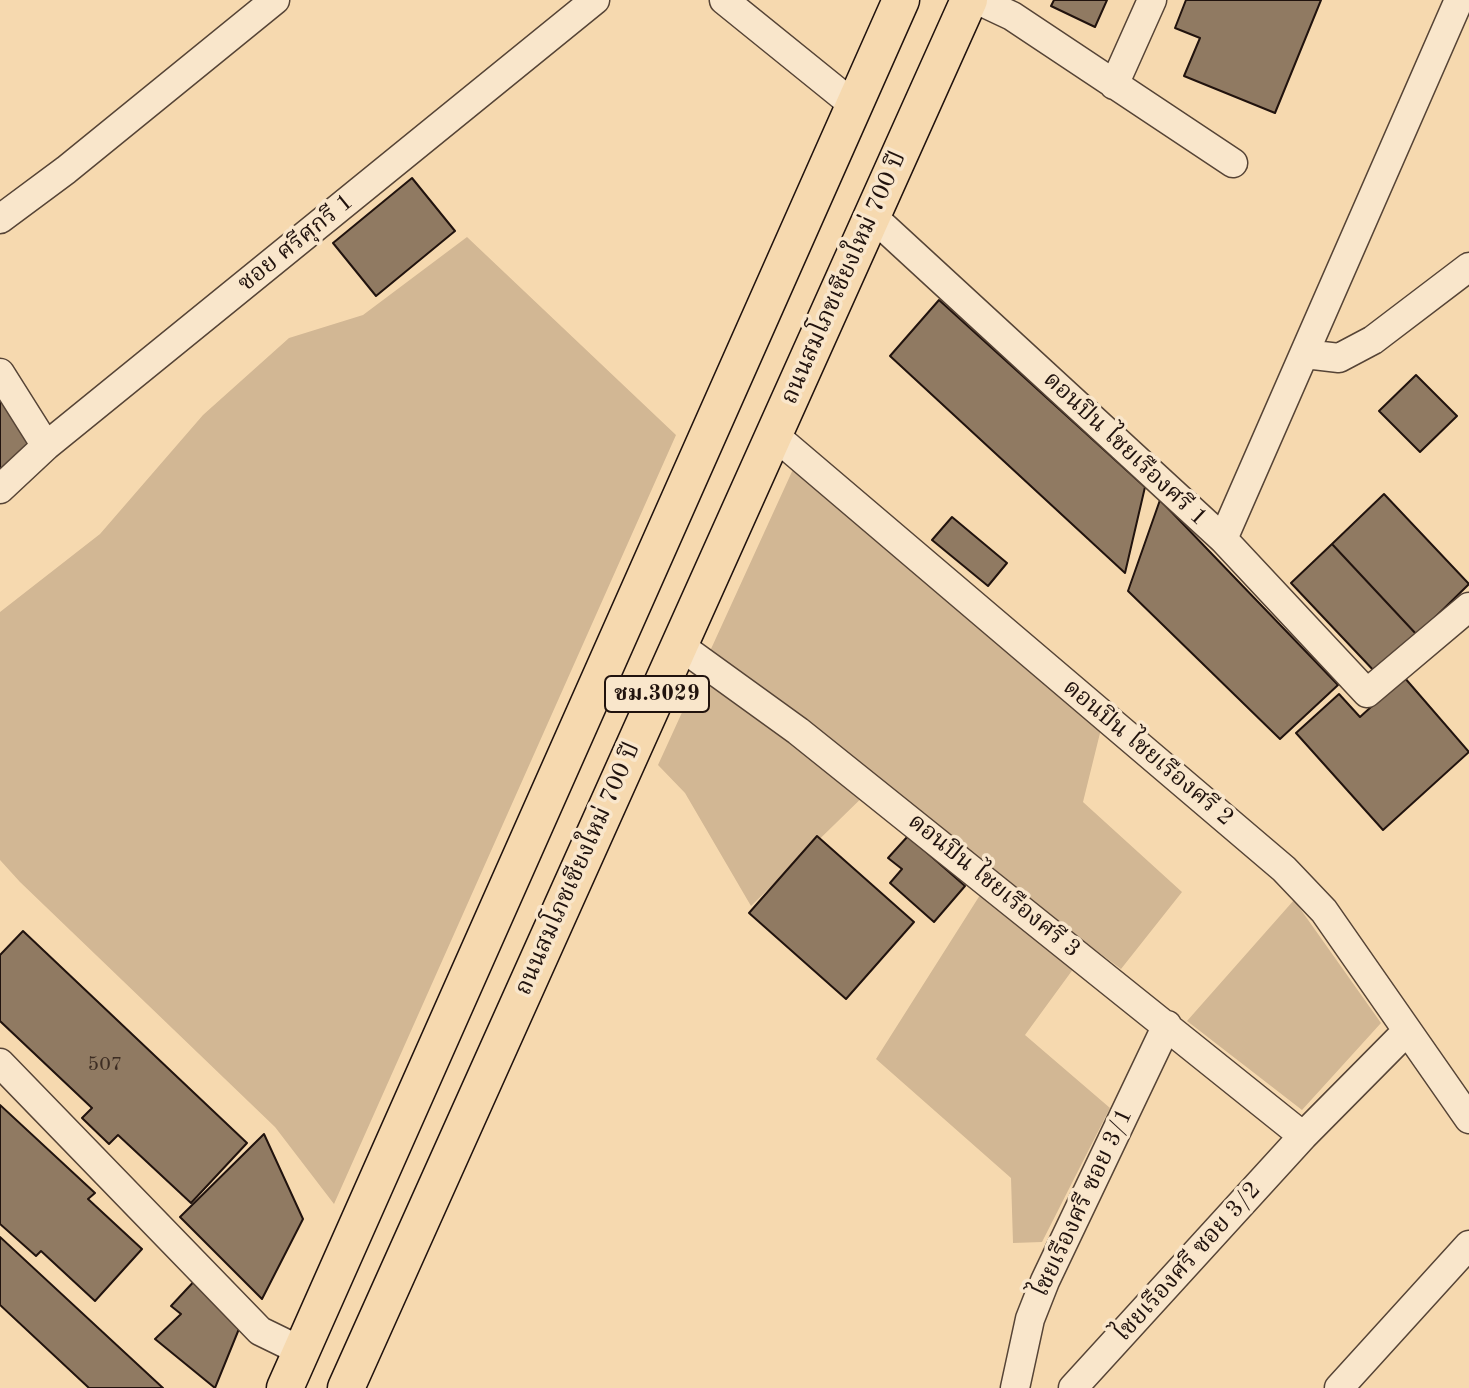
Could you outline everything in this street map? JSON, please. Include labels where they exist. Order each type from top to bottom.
[{"type":"main road","name":"ชม.3029","points":[[285,1388],[901,0]]},
{"type":"main road","name":"ถนนสมโภชเชียงใหม่ 700 ปี","points":[[351,1383],[969,0]]},
{"type":"street","points":[[0,219],[66,170],[275,0]]},
{"type":"street","name":"ซอย ศรีศุกรี 1","points":[[0,489],[46,446],[595,0]]},
{"type":"street","points":[[724,0],[855,106]]},
{"type":"street","points":[[978,0],[1012,16],[1233,163]]},
{"type":"street","points":[[1114,85],[1152,0]]},
{"type":"street","points":[[1223,539],[1459,0]]},
{"type":"street","name":"ดอนปิน ไชยเรืองศรี 1","points":[[872,216],[1223,539],[1367,693],[1469,607]]},
{"type":"street","points":[[1305,354],[1339,358],[1373,340],[1469,267]]},
{"type":"street","points":[[0,373],[46,446]]},
{"type":"street","name":"ดอนปิน ไชยเรืองศรี 2","points":[[774,435],[1284,869],[1324,911],[1469,1119]]},
{"type":"street","name":"ดอนปิน ไชยเรืองศรี 3","points":[[679,645],[798,731],[1303,1136]]},
{"type":"street","name":"ไชยเรืองศรี ซอย 3/1","points":[[1015,1388],[1030,1319],[1045,1281],[1167,1025]]},
{"type":"street","name":"ไชยเรืองศรี ซอย 3/2","points":[[1073,1388],[1303,1136],[1407,1031]]},
{"type":"street","points":[[0,1063],[260,1331],[301,1351]]},
{"type":"street","points":[[1339,1388],[1469,1245]]},
{"type":"shaded area","points":[[467,237],[676,435],[334,1204],[275,1127],[0,860],[0,612],[100,534],[203,415],[289,338],[363,315]]},
{"type":"shaded area","points":[[795,465],[1102,725],[1083,802],[1182,892],[1121,969],[1090,946],[1025,1035],[1110,1108],[1042,1242],[1013,1243],[1011,1178],[876,1059],[994,873],[877,783],[751,906],[685,793],[658,765]]},
{"type":"shaded area","points":[[1294,900],[1381,1023],[1302,1110],[1187,1021]]},
{"type":"building","points":[[1054,0],[1107,0],[1095,27],[1051,6]]},
{"type":"building","points":[[1186,0],[1321,0],[1275,113],[1184,76],[1200,38],[1175,28]]},
{"type":"building","points":[[412,178],[455,231],[376,296],[333,243]]},
{"type":"building","points":[[939,300],[1145,487],[1125,573],[890,356]]},
{"type":"building","points":[[1416,375],[1457,416],[1420,452],[1379,411]]},
{"type":"building","points":[[0,397],[30,446],[0,471]]},
{"type":"building","points":[[1384,494],[1469,584],[1417,635],[1332,544]]},
{"type":"building","points":[[1160,500],[1338,685],[1280,739],[1128,591]]},
{"type":"building","points":[[952,517],[1007,563],[988,586],[932,540]]},
{"type":"building","points":[[1332,544],[1417,635],[1376,673],[1291,583]]},
{"type":"building","points":[[1404,677],[1469,752],[1383,830],[1296,733],[1339,694],[1360,717]]},
{"type":"building","points":[[817,836],[914,922],[846,999],[749,913]]},
{"type":"building","points":[[908,836],[965,886],[934,922],[890,883],[902,869],[888,858]]},
{"type":"building","points":[[23,931],[247,1143],[191,1203],[118,1135],[109,1144],[82,1118],[92,1108],[0,1021],[0,955]]},
{"type":"building","points":[[0,1105],[95,1193],[88,1199],[142,1249],[95,1301],[41,1251],[36,1256],[0,1224]]},
{"type":"building","points":[[264,1134],[303,1219],[262,1299],[180,1217]]},
{"type":"building","points":[[0,1237],[163,1388],[89,1388],[0,1305]]},
{"type":"building","points":[[199,1276],[243,1319],[215,1388],[155,1339],[181,1314],[171,1306]]}]
